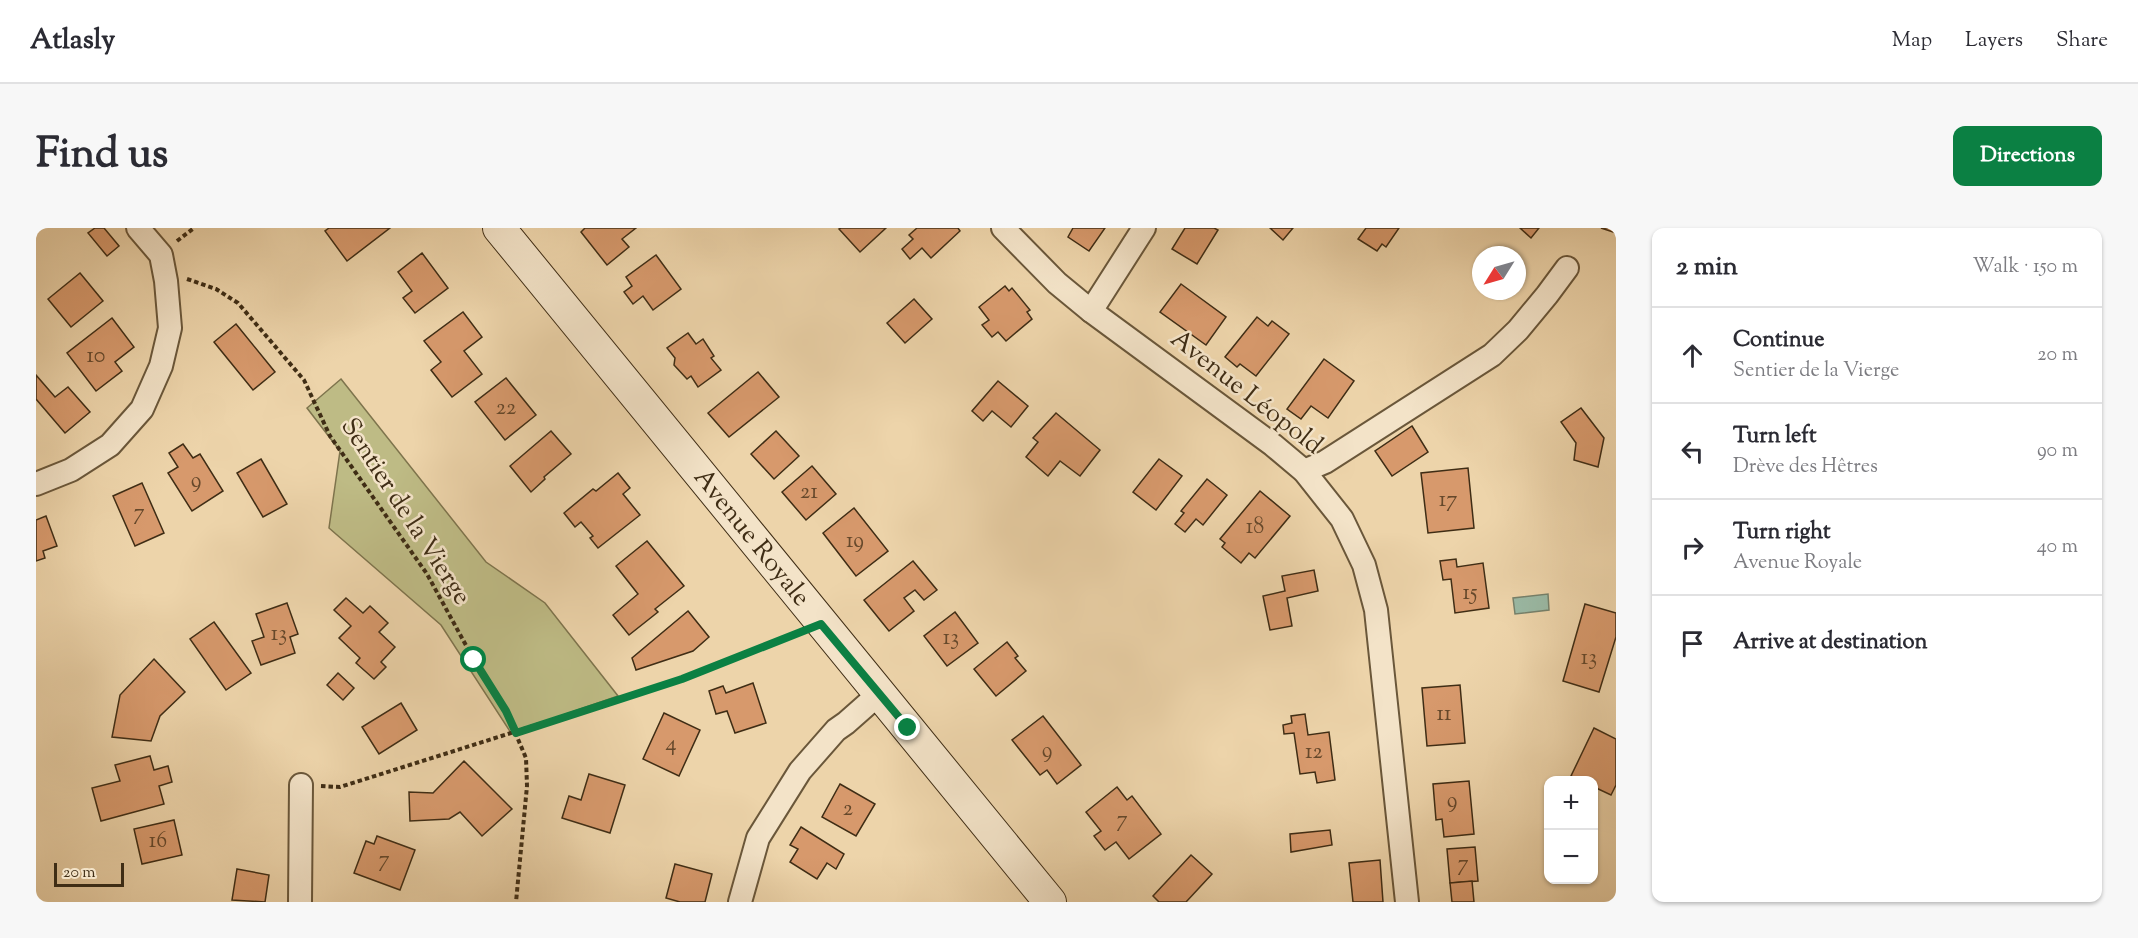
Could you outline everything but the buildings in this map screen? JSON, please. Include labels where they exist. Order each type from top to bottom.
[{"type":"street","points":[[36,484],[71,470],[110,445],[142,409],[161,366],[170,328],[166,280],[161,255],[138,228]]},
{"type":"street","name":"Avenue Royale","points":[[499,228],[1050,902]]},
{"type":"street","name":"Avenue Léopold","points":[[1003,228],[1047,275],[1091,311],[1273,445],[1304,471],[1342,519],[1364,565],[1376,610],[1407,902]]},
{"type":"street","points":[[1091,311],[1144,228]]},
{"type":"street","points":[[1304,471],[1325,462],[1492,355],[1518,330],[1567,268]]},
{"type":"street","points":[[740,902],[758,838],[800,771],[836,730],[880,693]]},
{"type":"street","points":[[300,902],[301,785]]},
{"type":"path","name":"Sentier de la Vierge","points":[[166,280],[184,278],[216,289],[238,303],[304,380],[330,436],[427,574],[474,660],[506,711],[526,759],[527,786],[516,902]]},
{"type":"path","points":[[301,785],[340,787],[516,733],[682,679],[821,624]]},
{"type":"shaded area","points":[[341,379],[486,562],[545,603],[618,696],[511,733],[441,625],[329,528],[340,451],[307,408]]},
{"type":"shaded area","points":[[1548,594],[1549,610],[1515,614],[1513,598]]},
{"type":"route","points":[[474,660],[506,711],[516,733],[682,679],[821,624],[908,728]]}]
